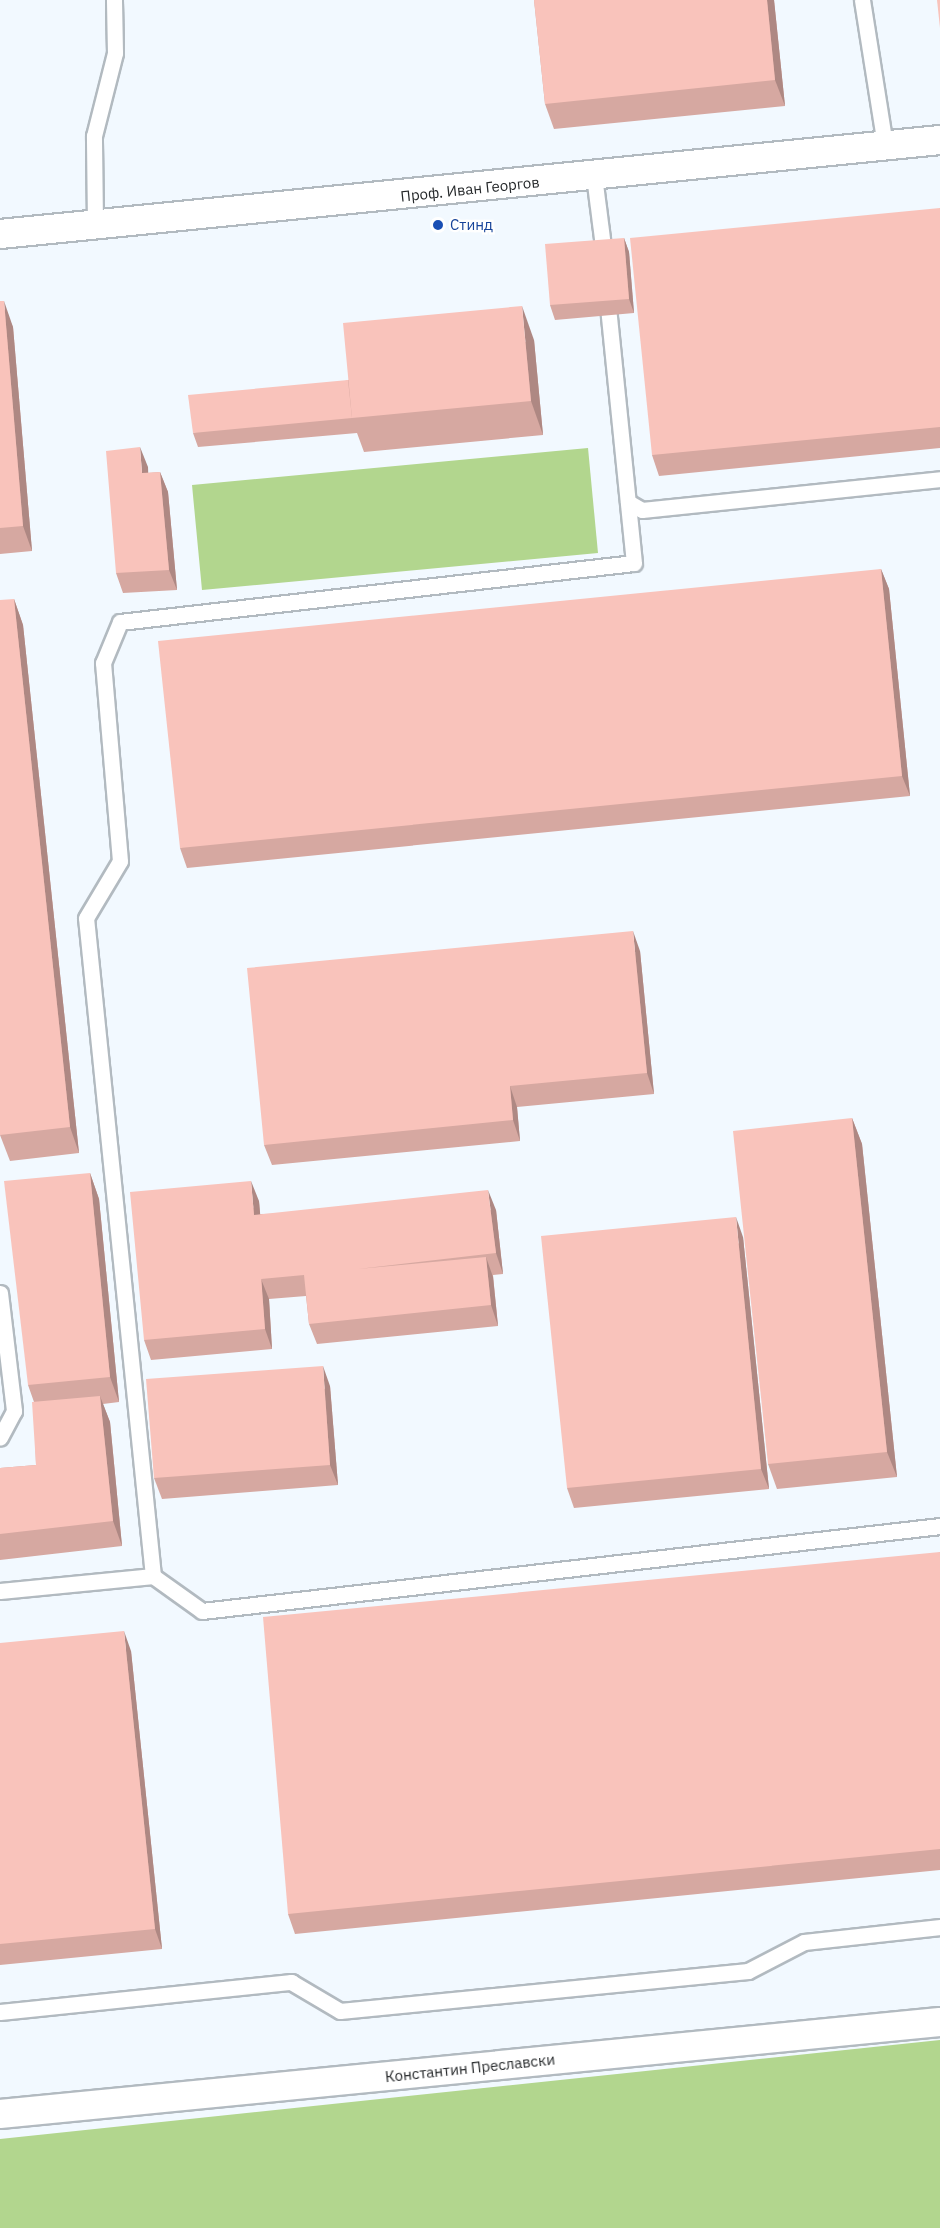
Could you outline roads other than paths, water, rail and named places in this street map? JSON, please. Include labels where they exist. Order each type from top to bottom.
[{"type":"street","name":"Проф. Иван Георгов","points":[[0,234],[940,140]]},
{"type":"street","name":"Константин Преславски","points":[[0,2114],[940,2022]]},
{"type":"lane","points":[[95,223],[93,136],[115,53],[114,0]]},
{"type":"lane","points":[[862,0],[885,146]]},
{"type":"lane","points":[[594,176],[604,254]]},
{"type":"lane","points":[[153,1576],[86,918],[120,861],[104,663],[120,622],[634,563],[609,315]]},
{"type":"lane","points":[[628,502],[642,510],[940,479]]},
{"type":"lane","points":[[0,1293],[14,1411],[0,1437]]},
{"type":"lane","points":[[0,1591],[153,1576],[202,1611],[940,1526]]},
{"type":"lane","points":[[0,2012],[291,1982],[340,2011],[748,1971],[804,1942],[940,1927]]},
{"type":"place","name":"Стинд","points":[[438,225]]}]
